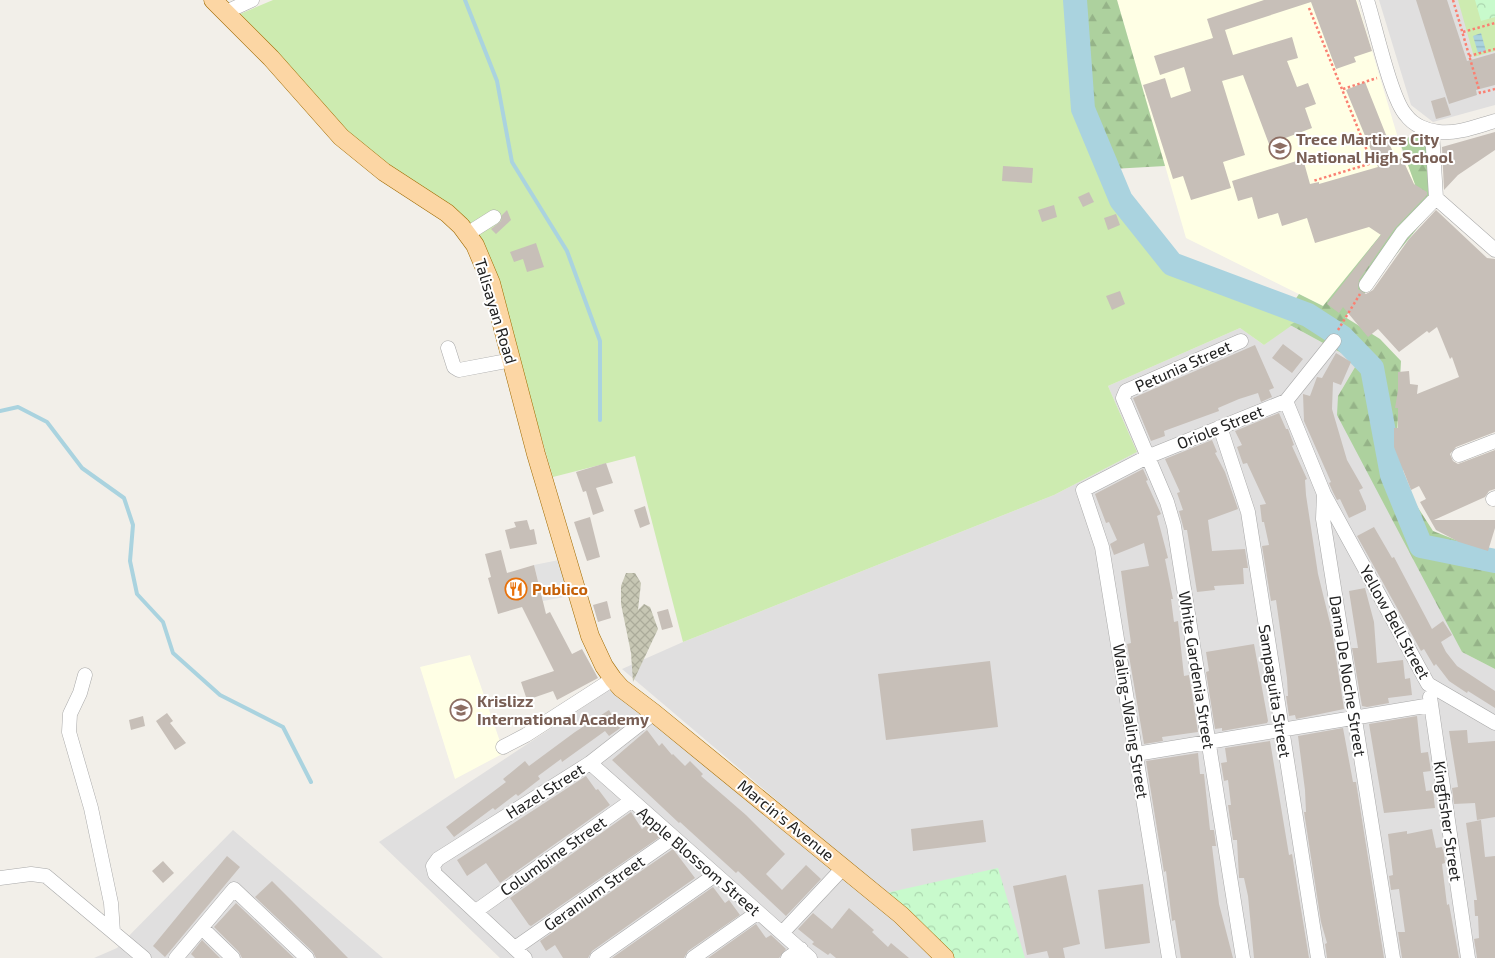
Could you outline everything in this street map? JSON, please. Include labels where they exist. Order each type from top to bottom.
[{"type":"main road","name":"Talisayan Road","points":[[214,0],[354,149],[384,172],[447,213],[467,234],[484,263],[491,283],[536,454],[582,613],[596,651],[617,684]]},
{"type":"main road","name":"Marcin's Avenue","points":[[617,684],[901,915],[945,958]]},
{"type":"street","points":[[226,12],[252,0]]},
{"type":"street","points":[[1367,0],[1389,74],[1404,113],[1412,122],[1432,131],[1457,131],[1495,121]]},
{"type":"street","points":[[1432,131],[1436,198],[1495,250]]},
{"type":"street","points":[[1366,285],[1402,233],[1436,198]]},
{"type":"street","points":[[467,234],[494,217]]},
{"type":"street","name":"Petunia Street","points":[[1126,391],[1241,341]]},
{"type":"street","name":"Oriole Street","points":[[1085,488],[1147,457],[1286,401],[1334,341]]},
{"type":"street","points":[[448,348],[454,366],[459,370],[512,360]]},
{"type":"street","name":"White Gardenia Street","points":[[1126,391],[1123,400],[1167,502],[1174,526],[1244,958]]},
{"type":"street","name":"Dama De Noche Street","points":[[1286,401],[1324,494],[1323,519],[1393,958]]},
{"type":"street","name":"Sampaguita Street","points":[[1220,427],[1248,512],[1318,958]]},
{"type":"street","points":[[1460,455],[1495,442]]},
{"type":"street","name":"Waling-Waling Street","points":[[1085,488],[1083,492],[1102,547],[1170,958]]},
{"type":"street","name":"Yellow Bell Street","points":[[1324,494],[1428,684],[1495,723]]},
{"type":"street","points":[[85,675],[80,693],[70,714],[69,732],[91,808],[111,903],[113,932]]},
{"type":"street","points":[[504,747],[617,684]]},
{"type":"street","name":"Kingfisher Street","points":[[1428,684],[1468,958]]},
{"type":"street","points":[[1136,754],[1431,705]]},
{"type":"street","name":"Hazel Street","points":[[476,910],[436,874],[433,866],[438,859],[590,763],[654,713]]},
{"type":"street","name":"Apple Blossom Street","points":[[590,763],[805,954]]},
{"type":"street","name":"Columbine Street","points":[[476,910],[631,801]]},
{"type":"street","name":"Geranium Street","points":[[514,948],[673,838]]},
{"type":"street","points":[[782,933],[843,868]]},
{"type":"street","points":[[0,878],[30,874],[46,876],[144,958]]},
{"type":"street","points":[[597,958],[716,875]]},
{"type":"street","points":[[176,958],[234,889],[307,958]]},
{"type":"street","points":[[476,910],[525,958]]},
{"type":"street","points":[[693,958],[757,913]]},
{"type":"street","points":[[202,928],[233,958]]},
{"type":"street","points":[[788,958],[805,954]]},
{"type":"path","points":[[1453,0],[1480,93],[1495,89]]},
{"type":"path","points":[[1309,8],[1372,163],[1313,181]]},
{"type":"path","points":[[1463,32],[1495,23]]},
{"type":"path","points":[[1470,56],[1495,49]]},
{"type":"path","points":[[1343,89],[1389,74]]},
{"type":"path","points":[[1342,321],[1366,285]]},
{"type":"shaded area","name":"Trece Martires City National High School","points":[[1117,0],[1357,0],[1403,155],[1417,190],[1323,306],[1186,238]]},
{"type":"shaded area","points":[[1379,0],[1495,0],[1495,105],[1433,122],[1411,105]]},
{"type":"shaded area","points":[[1290,325],[1358,362],[1338,396],[1462,652],[1495,669],[1495,958],[950,958],[886,893],[622,669],[683,642],[1054,495],[1137,452],[1108,386],[1240,328],[1264,345]]},
{"type":"shaded area","points":[[559,560],[570,596],[543,601],[534,565]]},
{"type":"shaded area","points":[[626,573],[635,573],[641,583],[638,610],[644,604],[650,607],[658,629],[633,682],[631,653],[621,604],[621,586]]},
{"type":"shaded area","name":"Krislizz International Academy","points":[[470,655],[504,753],[455,779],[420,667]]},
{"type":"shaded area","points":[[609,690],[658,725],[887,914],[931,958],[500,958],[379,842]]},
{"type":"shaded area","points":[[233,830],[383,958],[94,958],[117,948]]},
{"type":"green space","points":[[273,0],[1071,0],[1079,110],[1118,201],[1172,266],[1305,316],[1264,345],[1240,328],[1108,386],[1137,452],[1054,495],[683,642],[635,456],[553,477],[528,392],[449,206],[419,184],[377,159],[348,136],[240,14]]},
{"type":"green space","points":[[1080,0],[1117,0],[1165,166],[1112,169],[1088,110]]},
{"type":"green space","points":[[1458,0],[1495,0],[1495,51],[1474,57]]},
{"type":"green space","points":[[1475,0],[1495,0],[1495,17],[1481,21]]},
{"type":"green space","points":[[1432,131],[1438,203],[1345,317],[1380,339],[1401,361],[1396,453],[1399,478],[1433,531],[1489,553],[1495,553],[1495,669],[1462,652],[1337,415],[1338,396],[1358,362],[1290,325],[1305,316],[1288,310],[1299,294],[1323,306],[1417,190],[1399,140]]},
{"type":"green space","points":[[998,868],[1025,958],[950,958],[886,893]]},
{"type":"water","points":[[1481,33],[1486,51],[1478,53],[1473,36]]},
{"type":"building","points":[[1264,0],[1356,0],[1372,51],[1354,57],[1356,62],[1336,69],[1311,2],[1225,30],[1233,55],[1292,37],[1298,58],[1287,61],[1297,87],[1308,83],[1316,104],[1305,108],[1312,128],[1269,144],[1243,75],[1222,81],[1245,155],[1223,162],[1231,188],[1191,200],[1183,176],[1173,179],[1143,85],[1165,78],[1171,98],[1191,91],[1184,67],[1160,75],[1154,56],[1213,38],[1207,19]]},
{"type":"building","points":[[1416,0],[1447,0],[1467,61],[1495,53],[1495,85],[1476,90],[1477,95],[1449,104]]},
{"type":"building","points":[[1365,82],[1396,160],[1402,158],[1414,184],[1427,192],[1427,195],[1395,228],[1359,280],[1358,289],[1366,294],[1373,290],[1409,239],[1436,210],[1487,258],[1495,259],[1495,432],[1456,447],[1450,454],[1453,461],[1458,464],[1495,450],[1495,489],[1489,491],[1485,497],[1434,520],[1495,520],[1495,528],[1488,551],[1459,542],[1436,530],[1420,502],[1426,499],[1419,486],[1411,490],[1394,447],[1394,428],[1398,428],[1398,408],[1395,408],[1398,372],[1409,371],[1410,384],[1418,385],[1417,394],[1459,377],[1452,357],[1450,359],[1437,327],[1429,333],[1427,331],[1399,352],[1378,329],[1368,337],[1343,307],[1339,313],[1327,304],[1381,235],[1369,227],[1315,243],[1307,218],[1282,226],[1278,213],[1258,219],[1252,197],[1238,201],[1232,181],[1303,159],[1310,184],[1319,182],[1319,184],[1378,167],[1346,90]]},
{"type":"building","points":[[1445,97],[1451,115],[1436,119],[1431,101]]},
{"type":"building","points":[[1495,132],[1495,150],[1458,175],[1444,190],[1442,147]]},
{"type":"building","points":[[1003,166],[1033,168],[1032,183],[1002,181]]},
{"type":"building","points":[[1089,192],[1094,202],[1083,207],[1078,197]]},
{"type":"building","points":[[1054,205],[1057,217],[1042,222],[1038,210]]},
{"type":"building","points":[[507,210],[511,220],[496,234],[491,229],[501,221],[502,215]]},
{"type":"building","points":[[1116,214],[1120,225],[1108,230],[1104,218]]},
{"type":"building","points":[[536,243],[544,267],[527,272],[523,259],[514,262],[510,252]]},
{"type":"building","points":[[1120,291],[1125,304],[1112,310],[1106,296]]},
{"type":"building","points":[[1283,344],[1303,359],[1292,373],[1272,358]]},
{"type":"building","points":[[1255,345],[1274,388],[1269,390],[1272,397],[1261,402],[1258,393],[1239,399],[1218,408],[1219,411],[1164,431],[1165,436],[1151,441],[1133,398]]},
{"type":"building","points":[[1336,353],[1351,362],[1341,385],[1333,382],[1332,409],[1347,460],[1363,488],[1359,490],[1366,506],[1366,510],[1349,518],[1340,499],[1337,500],[1332,490],[1329,483],[1331,482],[1304,421],[1303,394],[1310,396],[1317,377],[1322,378]]},
{"type":"building","points":[[1279,413],[1286,429],[1288,429],[1294,445],[1292,446],[1307,479],[1305,480],[1306,495],[1318,574],[1332,631],[1344,709],[1296,719],[1295,715],[1289,716],[1286,696],[1288,696],[1287,678],[1276,600],[1271,601],[1262,546],[1269,545],[1264,522],[1262,522],[1260,505],[1266,504],[1247,463],[1243,464],[1237,447],[1242,445],[1235,431]]},
{"type":"building","points":[[1212,440],[1217,452],[1215,453],[1225,472],[1238,509],[1208,520],[1212,551],[1245,549],[1248,568],[1243,568],[1244,584],[1214,586],[1215,590],[1197,592],[1187,530],[1184,530],[1179,511],[1183,510],[1177,493],[1180,492],[1165,459]]},
{"type":"building","points":[[606,463],[613,483],[596,488],[604,511],[593,515],[586,491],[583,492],[576,472]]},
{"type":"building","points":[[1143,469],[1148,480],[1146,481],[1161,514],[1157,516],[1168,558],[1165,559],[1173,599],[1171,599],[1174,622],[1178,621],[1184,676],[1189,675],[1198,732],[1162,737],[1163,741],[1144,744],[1127,644],[1131,643],[1121,571],[1149,566],[1144,543],[1114,555],[1110,544],[1117,540],[1109,522],[1106,523],[1095,494]]},
{"type":"building","points":[[645,506],[650,524],[640,528],[634,510]]},
{"type":"building","points":[[590,517],[600,557],[587,561],[574,522]]},
{"type":"building","points":[[527,520],[530,530],[534,529],[537,544],[510,549],[505,530],[516,527],[514,522]]},
{"type":"building","points":[[1374,527],[1392,558],[1394,557],[1432,629],[1443,621],[1452,635],[1441,642],[1446,652],[1457,666],[1495,691],[1495,708],[1449,681],[1436,664],[1434,666],[1424,649],[1421,651],[1357,536]]},
{"type":"building","points":[[501,550],[507,573],[534,565],[546,614],[550,612],[572,654],[582,649],[598,678],[557,700],[553,691],[527,700],[521,682],[554,671],[522,607],[498,614],[488,578],[491,577],[485,554]]},
{"type":"building","points":[[1365,588],[1374,622],[1377,663],[1403,660],[1405,679],[1410,678],[1412,695],[1388,698],[1389,703],[1367,707],[1362,706],[1352,648],[1358,648],[1349,591]]},
{"type":"building","points":[[607,601],[611,618],[598,622],[593,605]]},
{"type":"building","points":[[668,609],[673,627],[662,630],[657,612]]},
{"type":"building","points":[[1254,644],[1268,721],[1267,723],[1222,731],[1222,728],[1215,729],[1206,672],[1209,671],[1206,652]]},
{"type":"building","points":[[990,661],[998,727],[886,740],[878,674]]},
{"type":"building","points":[[609,710],[619,729],[609,736],[605,731],[562,762],[561,759],[538,776],[540,779],[518,796],[516,794],[495,810],[493,808],[454,837],[446,827],[506,782],[503,779],[525,761],[529,766]]},
{"type":"building","points":[[167,713],[173,721],[170,723],[186,743],[175,750],[156,721]]},
{"type":"building","points":[[143,716],[145,726],[131,730],[129,720]]},
{"type":"building","points":[[1417,716],[1421,753],[1428,752],[1431,771],[1423,772],[1426,791],[1433,790],[1435,808],[1384,813],[1369,724]]},
{"type":"building","points":[[1343,728],[1353,782],[1356,782],[1384,958],[1327,958],[1325,944],[1327,943],[1321,922],[1304,812],[1306,812],[1305,790],[1298,736]]},
{"type":"building","points":[[647,730],[659,746],[662,743],[685,766],[690,761],[703,774],[701,776],[746,815],[785,854],[766,874],[782,890],[806,865],[821,879],[786,916],[738,871],[736,873],[679,823],[612,760]]},
{"type":"building","points":[[1467,730],[1468,743],[1495,741],[1495,817],[1477,820],[1475,803],[1454,804],[1452,788],[1458,787],[1449,731]]},
{"type":"building","points":[[1270,741],[1289,855],[1292,854],[1309,958],[1254,958],[1248,896],[1244,878],[1239,878],[1237,840],[1233,840],[1228,805],[1231,805],[1228,780],[1224,781],[1221,763],[1227,762],[1225,748]]},
{"type":"building","points":[[1198,753],[1200,774],[1204,774],[1210,830],[1214,830],[1216,846],[1212,846],[1219,904],[1233,958],[1181,958],[1175,920],[1172,921],[1166,871],[1164,872],[1146,761]]},
{"type":"building","points":[[586,776],[610,805],[500,883],[486,863],[467,876],[457,860]]},
{"type":"building","points":[[631,812],[642,829],[647,825],[660,837],[531,926],[529,925],[510,898]]},
{"type":"building","points":[[983,820],[986,842],[913,851],[911,829]]},
{"type":"building","points":[[1481,820],[1485,857],[1495,856],[1495,958],[1477,958],[1474,939],[1479,938],[1478,916],[1475,916],[1474,900],[1477,900],[1466,823]]},
{"type":"building","points":[[1432,829],[1436,848],[1442,847],[1444,854],[1445,863],[1442,864],[1447,905],[1449,904],[1459,958],[1402,958],[1398,932],[1405,932],[1399,889],[1391,890],[1389,876],[1393,875],[1388,834],[1407,831],[1407,834]]},
{"type":"building","points":[[673,849],[695,878],[592,951],[588,958],[563,958],[555,945],[546,951],[540,941]]},
{"type":"building","points":[[227,856],[240,867],[165,957],[153,946]]},
{"type":"building","points":[[163,861],[174,873],[163,883],[152,871]]},
{"type":"building","points":[[1066,875],[1080,944],[1063,948],[1065,958],[1049,958],[1047,951],[1027,955],[1013,886]]},
{"type":"building","points":[[272,881],[348,958],[316,958],[313,952],[255,897]]},
{"type":"building","points":[[1143,884],[1150,943],[1105,949],[1098,890]]},
{"type":"building","points":[[713,887],[725,903],[729,900],[740,915],[688,951],[684,958],[612,958]]},
{"type":"building","points":[[236,903],[294,958],[242,958],[239,952],[214,927]]},
{"type":"building","points":[[849,908],[874,930],[872,932],[888,947],[891,943],[909,958],[836,958],[812,944],[814,942],[798,929],[813,913],[832,929]]},
{"type":"building","points":[[756,924],[766,938],[771,935],[786,949],[779,958],[708,958]]},
{"type":"building","points":[[202,940],[220,958],[195,958],[191,954]]},
{"type":"waterway","points":[[465,0],[497,81],[512,162],[567,251],[600,341],[600,420]]},
{"type":"waterway","points":[[1075,0],[1083,109],[1121,200],[1172,264],[1308,315],[1342,337],[1372,368],[1392,475],[1421,546],[1495,561]]},
{"type":"waterway","points":[[0,411],[18,407],[47,422],[82,468],[124,498],[133,525],[130,561],[137,594],[163,622],[173,653],[220,695],[283,727],[311,782]]},
{"type":"place","name":"Trece Martires City National High School","points":[[1280,148]]},
{"type":"place","name":"Publico","points":[[516,589]]},
{"type":"place","name":"Krislizz International Academy","points":[[461,710]]}]
